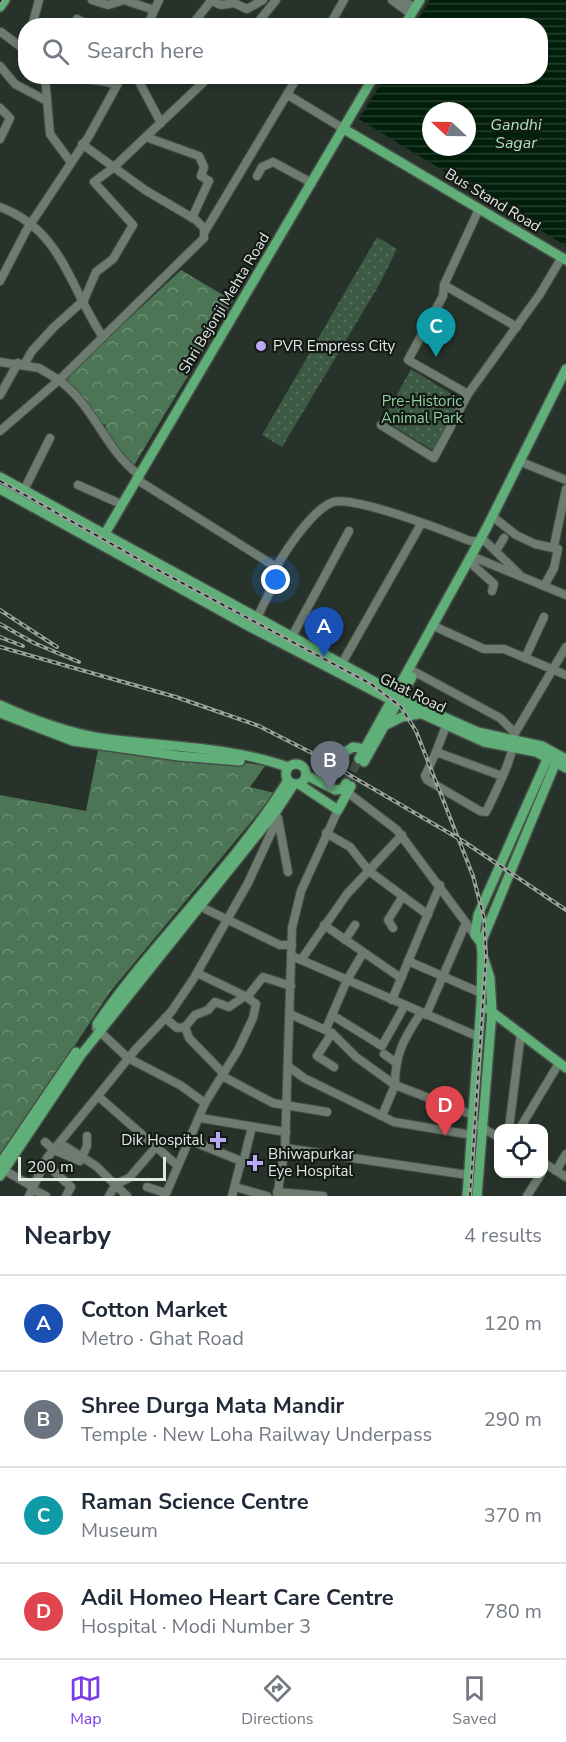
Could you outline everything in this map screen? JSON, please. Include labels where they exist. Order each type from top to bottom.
[{"type":"main road","points":[[0,7],[5,0]]},
{"type":"main road","name":"Shri Bejonji Mehta Road","points":[[99,544],[369,84]]},
{"type":"main road","name":"Bus Stand Road","points":[[344,129],[564,259]]},
{"type":"main road","points":[[473,557],[438,628],[427,643],[415,672],[396,698],[386,725],[361,761],[365,749],[427,643],[473,557],[482,541],[566,369]]},
{"type":"main road","points":[[482,541],[497,520],[566,383]]},
{"type":"main road","points":[[0,477],[167,568],[254,624]]},
{"type":"main road","points":[[0,489],[161,577],[254,624]]},
{"type":"main road","points":[[161,577],[167,568]]},
{"type":"main road","name":"Ghat Road","points":[[254,624],[396,698],[478,732],[515,740],[555,762]]},
{"type":"main road","name":"Ghat Road","points":[[329,663],[341,665],[419,714],[446,726],[484,742],[515,740],[555,762]]},
{"type":"main road","points":[[0,705],[47,726],[99,738],[236,754],[289,776],[338,810],[347,787]]},
{"type":"main road","points":[[0,713],[73,741],[179,756],[230,759],[289,776],[306,775],[335,790],[347,787]]},
{"type":"main road","points":[[386,725],[402,717],[419,714]]},
{"type":"main road","points":[[345,752],[353,747],[365,749]]},
{"type":"main road","points":[[477,1196],[492,1011],[490,978],[478,939],[478,915],[555,762]]},
{"type":"main road","points":[[478,939],[555,762]]},
{"type":"main road","points":[[2,1170],[98,1028],[196,904],[276,810],[294,764],[300,764],[305,769],[306,775]]},
{"type":"main road","points":[[309,792],[317,781]]},
{"type":"main road","points":[[466,1196],[479,1037],[482,954]]},
{"type":"main road","points":[[481,1004],[563,1065]]},
{"type":"street","points":[[34,18],[39,0]]},
{"type":"street","points":[[92,0],[108,5],[124,0],[154,10]]},
{"type":"street","points":[[150,18],[159,0]]},
{"type":"street","points":[[197,18],[210,0],[220,5],[234,3],[247,9],[263,0]]},
{"type":"street","points":[[261,18],[276,0]]},
{"type":"street","points":[[333,18],[344,0]]},
{"type":"street","points":[[392,0],[415,7]]},
{"type":"street","points":[[403,0],[415,7]]},
{"type":"street","points":[[0,32],[18,44]]},
{"type":"street","points":[[0,66],[15,84],[47,101]]},
{"type":"street","points":[[46,84],[50,134],[70,161]]},
{"type":"street","points":[[140,84],[161,123]]},
{"type":"street","points":[[0,395],[32,351],[84,300],[96,272],[113,259],[133,225],[94,182],[113,168],[202,84]]},
{"type":"street","points":[[0,431],[59,380],[204,237],[204,233],[294,84]]},
{"type":"street","points":[[0,280],[32,223],[117,85]]},
{"type":"street","points":[[288,95],[344,129]]},
{"type":"street","points":[[0,108],[10,118],[0,139]]},
{"type":"street","points":[[146,137],[199,156],[204,167],[202,177],[209,181],[192,218]]},
{"type":"street","points":[[82,144],[113,168],[192,218],[204,228],[204,233]]},
{"type":"street","points":[[257,176],[262,167],[273,162],[312,183]]},
{"type":"street","points":[[0,207],[32,223],[41,231],[57,253],[103,337]]},
{"type":"street","points":[[468,394],[408,360],[443,296],[444,285],[479,209]]},
{"type":"street","points":[[381,425],[434,458],[468,394],[564,259]]},
{"type":"street","points":[[444,285],[517,327]]},
{"type":"street","points":[[0,362],[22,363],[39,368],[59,380],[91,411],[112,450],[137,477],[276,567]]},
{"type":"street","points":[[24,490],[50,438]]},
{"type":"street","points":[[526,464],[566,480]]},
{"type":"street","points":[[78,485],[121,504]]},
{"type":"street","points":[[544,586],[554,568],[560,548],[566,489]]},
{"type":"street","points":[[254,624],[276,579],[276,567],[319,512],[333,502],[374,508],[470,541],[482,541],[495,550],[520,575]]},
{"type":"street","points":[[497,520],[516,535],[535,544],[546,548],[560,548]]},
{"type":"street","points":[[341,665],[421,524]]},
{"type":"street","points":[[289,642],[349,531]]},
{"type":"street","points":[[495,550],[503,537]]},
{"type":"street","points":[[492,591],[494,584],[474,566],[473,557],[566,595]]},
{"type":"street","points":[[525,658],[544,617]]},
{"type":"street","points":[[438,628],[484,649],[504,649],[566,675]]},
{"type":"street","points":[[446,726],[425,776],[427,780],[480,811],[488,808],[515,740],[566,648]]},
{"type":"street","points":[[415,672],[500,718],[515,740]]},
{"type":"street","points":[[436,752],[502,776]]},
{"type":"street","points":[[347,787],[402,835],[440,885],[465,925],[478,939]]},
{"type":"street","points":[[276,810],[288,872]]},
{"type":"street","points":[[31,1191],[45,1162],[54,1150],[99,1097],[128,1058],[165,1018],[197,973],[248,883],[276,810]]},
{"type":"street","points":[[323,1196],[277,1194],[286,1132],[292,928],[301,891],[338,810]]},
{"type":"street","points":[[327,833],[350,847],[369,871],[428,915]]},
{"type":"street","points":[[301,960],[347,894],[402,835]]},
{"type":"street","points":[[392,1000],[440,885]]},
{"type":"street","points":[[393,928],[388,920],[403,896]]},
{"type":"street","points":[[196,904],[280,945],[292,945]]},
{"type":"street","points":[[459,916],[478,915]]},
{"type":"street","points":[[324,925],[401,978]]},
{"type":"street","points":[[345,940],[355,925]]},
{"type":"street","points":[[382,1116],[395,1085],[395,1062],[423,1014],[465,925]]},
{"type":"street","points":[[334,1067],[317,1056],[329,1031],[332,1015],[347,980],[363,953]]},
{"type":"street","points":[[292,956],[479,1037]]},
{"type":"street","points":[[408,961],[481,993]]},
{"type":"street","points":[[147,1187],[166,1195],[205,1103],[223,1075],[253,1018],[256,1004],[246,996],[197,973]]},
{"type":"street","points":[[165,1018],[177,1028],[184,1027],[198,1013],[208,1010],[215,1002],[229,1007],[246,996],[263,977],[291,986]]},
{"type":"street","points":[[332,1015],[382,1046],[405,1005]]},
{"type":"street","points":[[290,1014],[329,1031],[356,1057],[395,1085],[473,1119],[494,1135]]},
{"type":"street","points":[[184,1027],[189,1038],[223,1075],[273,1103],[327,1112]]},
{"type":"street","points":[[98,1028],[128,1058],[180,1085],[205,1103]]},
{"type":"street","points":[[510,1124],[521,1033]]},
{"type":"street","points":[[384,1053],[395,1062]]},
{"type":"street","points":[[523,1124],[563,1065]]},
{"type":"street","points":[[289,1067],[304,1078],[394,1122],[472,1136]]},
{"type":"street","points":[[99,1097],[178,1166]]},
{"type":"street","points":[[441,1129],[450,1108]]},
{"type":"street","points":[[200,1118],[286,1132]]},
{"type":"street","points":[[232,1196],[252,1127]]},
{"type":"street","points":[[45,1142],[54,1150],[77,1161],[82,1157],[87,1136]]},
{"type":"street","points":[[189,1140],[243,1163]]},
{"type":"street","points":[[60,1143],[82,1157],[116,1184],[127,1196]]},
{"type":"street","points":[[109,1196],[116,1184],[129,1178],[155,1148]]},
{"type":"street","points":[[285,1148],[468,1175]]},
{"type":"street","points":[[556,1171],[566,1154]]},
{"type":"street","points":[[45,1162],[71,1187],[66,1196]]},
{"type":"street","points":[[548,1168],[566,1177]]},
{"type":"street","points":[[2,1170],[31,1191],[46,1196]]},
{"type":"street","points":[[527,1196],[538,1178]]},
{"type":"street","points":[[235,1187],[267,1196]]},
{"type":"green space","points":[[377,237],[397,249],[379,285],[282,447],[262,435]]},
{"type":"green space","points":[[181,270],[233,301],[133,467],[116,450],[104,430],[106,425],[102,424],[86,400],[65,378]]},
{"type":"green space","name":"Pre-Historic Animal Park","points":[[411,369],[461,400],[434,451],[383,420]]},
{"type":"green space","points":[[98,750],[216,765],[239,762],[265,766],[250,787],[275,793],[110,992],[0,1159],[0,795],[86,811]]},
{"type":"water","name":"Gandhi Sagar","points":[[430,0],[566,0],[566,246],[359,119],[381,84],[548,84],[548,18],[419,18]]},
{"type":"tunnel","points":[[317,781],[345,752]]},
{"type":"tunnel","points":[[346,783],[359,759]]},
{"type":"railway","points":[[0,481],[158,570],[371,684],[401,707],[416,731],[473,876],[484,918],[486,956],[470,1196]]},
{"type":"railway","points":[[0,610],[57,647]]},
{"type":"railway","points":[[0,624],[34,643],[79,662]]},
{"type":"railway","points":[[0,637],[23,646]]},
{"type":"railway","points":[[0,647],[176,697],[259,726],[310,752],[463,841],[566,910]]},
{"type":"place","name":"PVR Empress City","points":[[261,346]]},
{"type":"place","name":"Raman Science Centre","points":[[436,357]]},
{"type":"place","name":"Cotton Market","points":[[324,657]]},
{"type":"place","name":"Shree Durga Mata Mandir","points":[[330,791]]},
{"type":"place","name":"Adil Homeo Heart Care Centre","points":[[445,1136]]},
{"type":"place","name":"Dik Hospital","points":[[218,1140]]},
{"type":"place","name":"Bhiwapurkar Eye Hospital","points":[[255,1163]]}]
